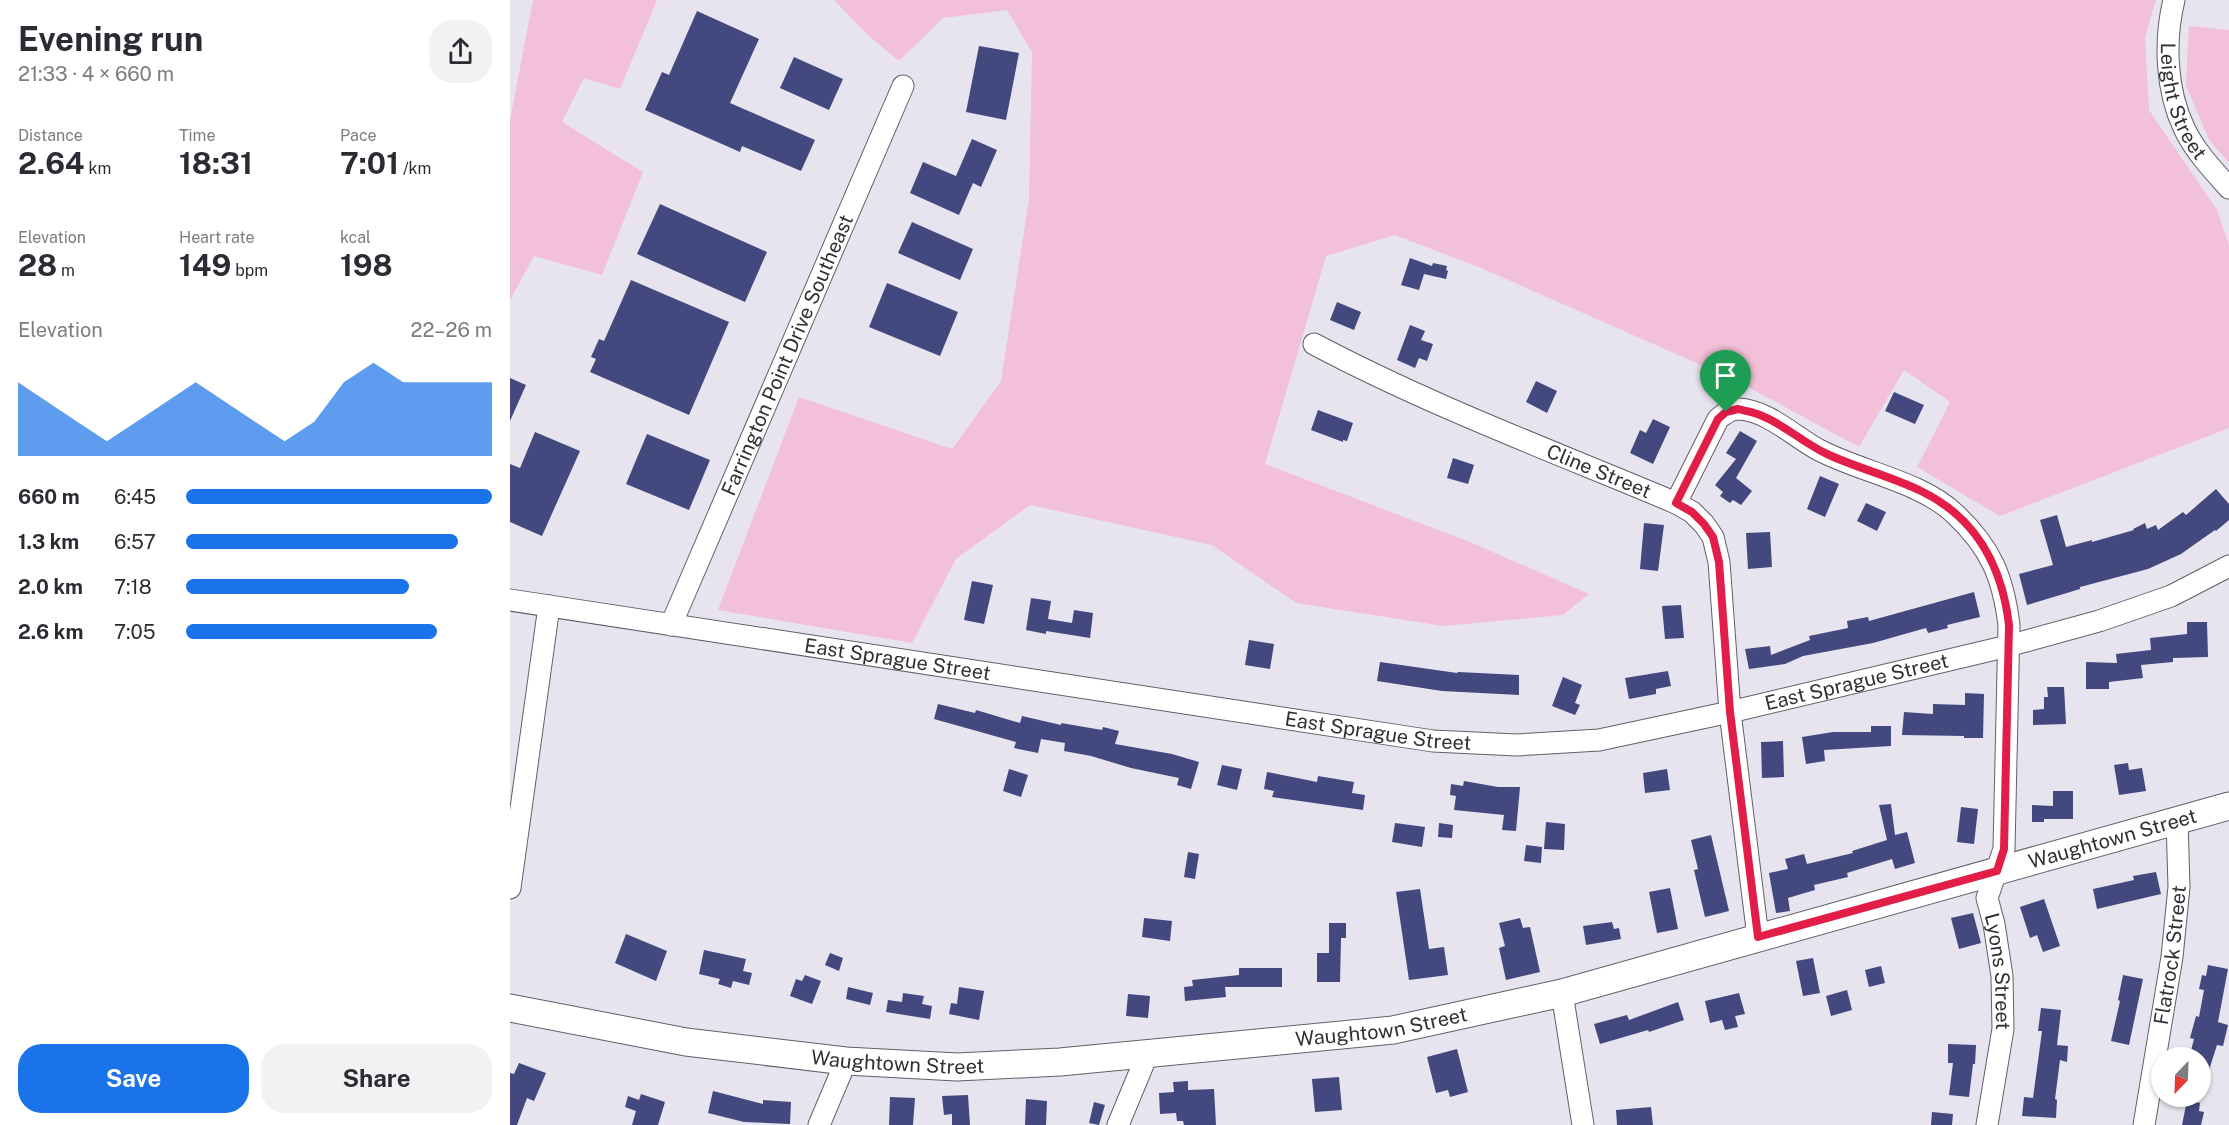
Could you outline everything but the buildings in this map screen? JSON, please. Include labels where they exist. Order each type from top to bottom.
[{"type":"main road","name":"Waughtown Street","points":[[510,1008],[686,1042],[846,1061],[957,1067],[1146,1055],[1394,1030],[1562,993],[2229,806]]},
{"type":"street","name":"Leight Street","points":[[2174,0],[2169,21],[2170,85],[2184,129],[2210,167],[2229,188]]},
{"type":"street","name":"Farrington Point Drive Southeast","points":[[671,624],[903,86]]},
{"type":"street","name":"Cline Street","points":[[1314,344],[1370,374],[1676,503],[1692,512],[1713,537],[1719,562],[1730,712],[1758,937]]},
{"type":"street","name":"Lyons Street","points":[[1676,503],[1718,419],[1726,412],[1738,409],[1760,415],[1818,450],[1919,490],[1953,512],[1984,545],[2000,579],[2008,616],[2004,849],[1987,898],[1994,924],[2002,976],[2003,1029],[1987,1125]]},
{"type":"street","name":"East Sprague Street","points":[[510,600],[1433,741],[1517,745],[1599,740],[1730,712],[2008,646],[2099,621],[2171,596],[2229,566]]},
{"type":"street","points":[[510,888],[549,606]]},
{"type":"street","name":"Flatrock Street","points":[[2144,1125],[2172,957],[2179,887],[2177,820]]},
{"type":"street","points":[[1562,993],[1583,1125]]},
{"type":"street","points":[[1118,1125],[1146,1055]]},
{"type":"street","points":[[819,1125],[846,1061]]},
{"type":"shaded area","points":[[533,0],[657,0],[620,89],[584,78],[562,122],[643,172],[602,275],[534,256],[510,300],[510,120]]},
{"type":"shaded area","points":[[834,0],[2156,0],[2145,37],[2149,110],[2217,210],[2229,245],[2229,428],[2000,516],[1917,467],[1950,402],[1904,370],[1859,447],[1735,380],[1481,268],[1395,235],[1326,256],[1265,464],[1470,542],[1589,594],[1563,615],[1443,626],[1296,603],[1212,545],[1030,505],[956,559],[912,643],[718,610],[799,397],[952,449],[1001,381],[1029,199],[1032,52],[1007,10],[943,18],[899,61],[869,36]]},
{"type":"shaded area","points":[[2189,26],[2229,30],[2229,163],[2209,140],[2186,85]]},
{"type":"route","points":[[1738,409],[1760,415],[1818,450],[1919,490],[1953,512],[1976,535],[1989,553],[2006,598],[2009,625],[2004,849],[1997,871],[1758,937],[1730,712],[1719,562],[1713,537],[1704,524],[1692,512],[1676,503],[1718,419],[1726,412],[1738,409]]}]
